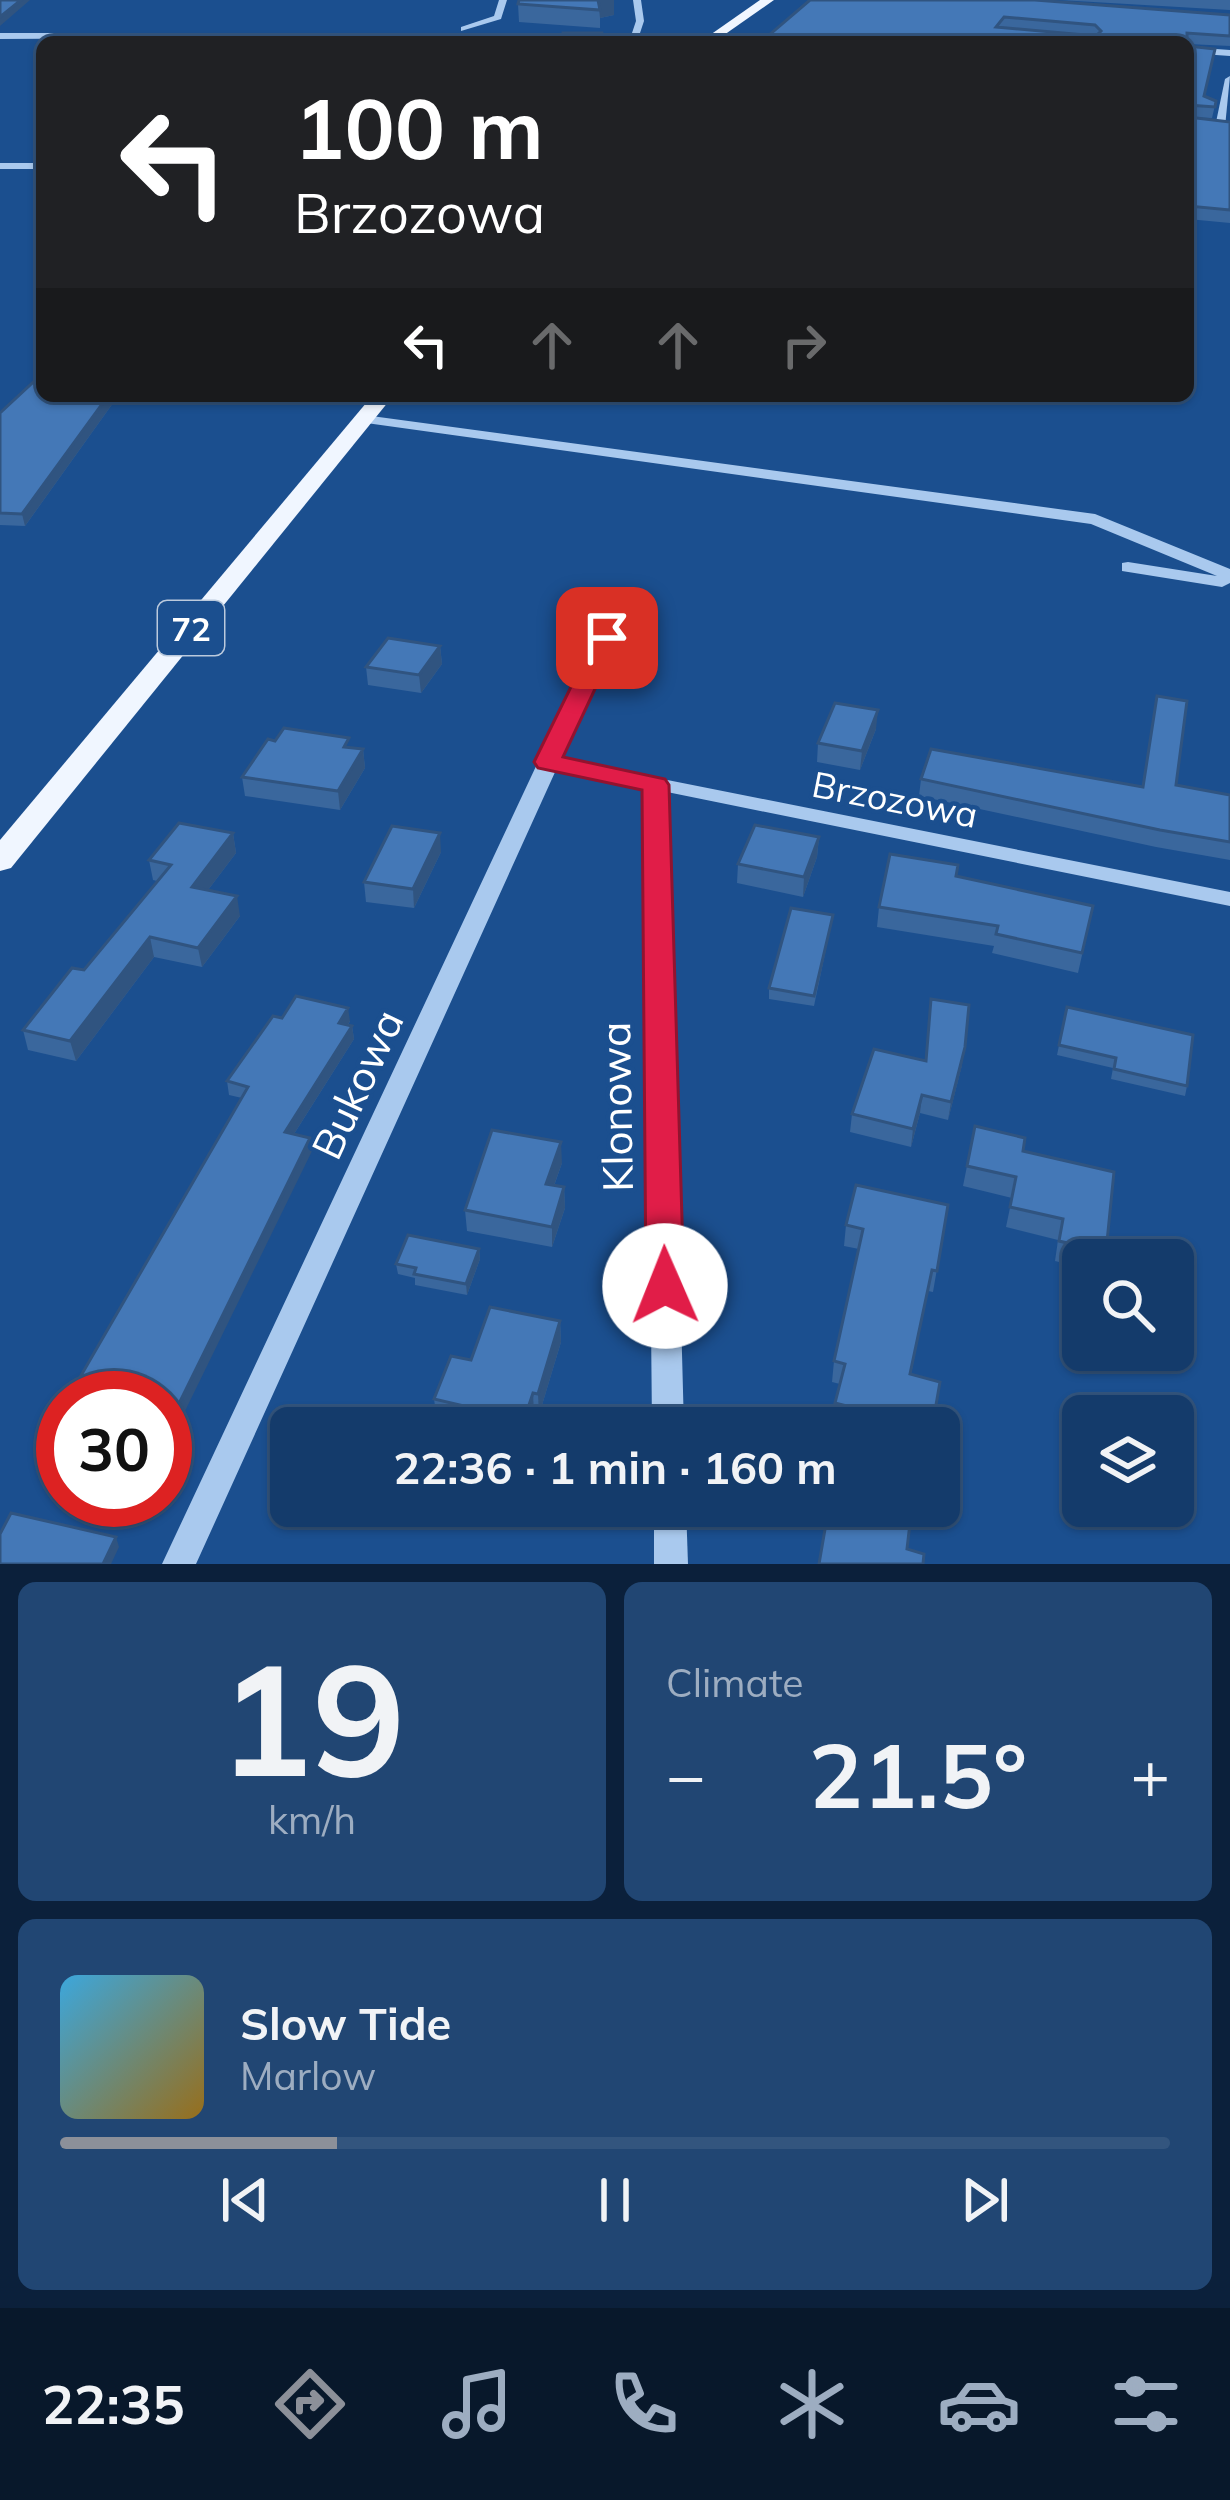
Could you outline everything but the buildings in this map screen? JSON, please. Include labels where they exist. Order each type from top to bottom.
[{"type":"main road","points":[[714,36],[768,0]]},
{"type":"main road","name":"72","points":[[0,861],[378,402]]},
{"type":"street","points":[[468,36],[464,29],[498,17],[503,0]]},
{"type":"street","points":[[636,34],[638,0]]},
{"type":"street","points":[[0,36],[36,36]]},
{"type":"street","points":[[525,36],[674,36]]},
{"type":"street","points":[[1194,50],[1230,53]]},
{"type":"street","points":[[1204,125],[1225,127],[1230,79]]},
{"type":"street","points":[[0,166],[36,166]]},
{"type":"street","points":[[364,419],[1095,519],[1230,579]]},
{"type":"street","points":[[1128,567],[1230,579]]},
{"type":"street","name":"Bukowa","points":[[179,1564],[607,638]]},
{"type":"street","name":"Brzozowa","points":[[548,762],[1230,898]]},
{"type":"street","name":"Klonowa","points":[[656,785],[668,1407]]},
{"type":"street","points":[[670,1527],[671,1564]]},
{"type":"route","points":[[607,638],[548,762],[656,785],[665,1286]]}]
